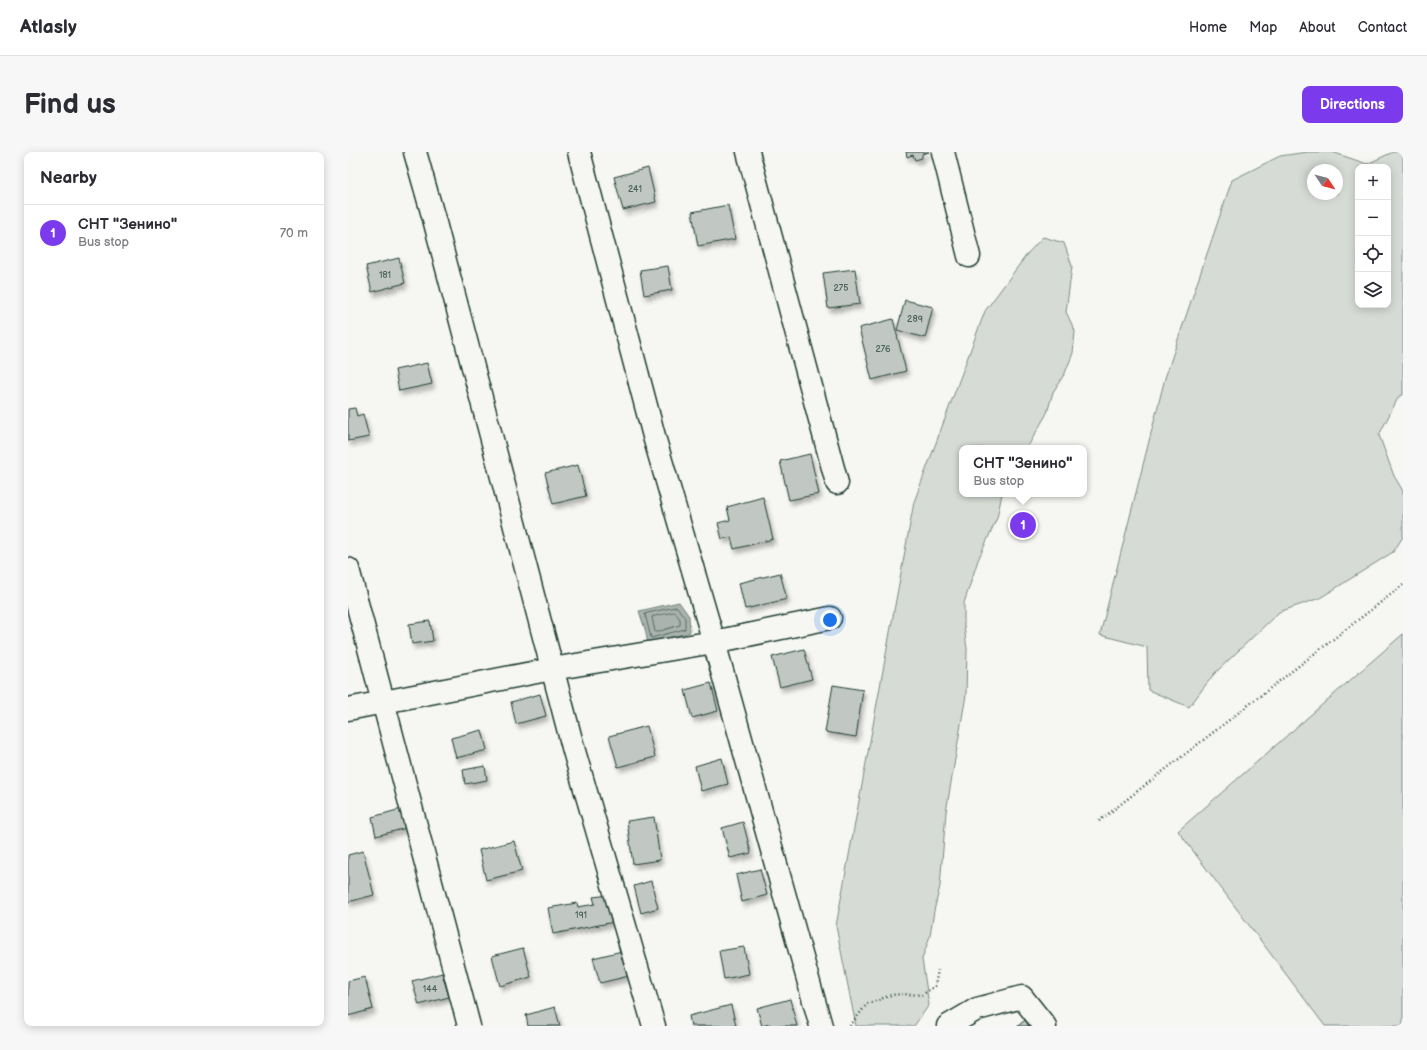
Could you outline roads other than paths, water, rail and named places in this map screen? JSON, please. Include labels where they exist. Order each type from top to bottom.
[{"type":"lane","points":[[415,152],[434,219],[552,670],[654,1026]]},
{"type":"lane","points":[[579,152],[655,440],[714,642],[821,1026]]},
{"type":"lane","points":[[748,152],[836,483]]},
{"type":"lane","points":[[943,152],[969,256]]},
{"type":"lane","points":[[348,569],[469,1026]]},
{"type":"lane","points":[[348,709],[552,670],[714,642],[830,618]]},
{"type":"lane","points":[[948,1026],[977,1009],[1022,997],[1045,1026]]},
{"type":"water","points":[[679,602],[689,616],[690,632],[648,644],[639,611]]},
{"type":"place","name":"СНТ \"Зенино\"","points":[[1023,525]]}]
